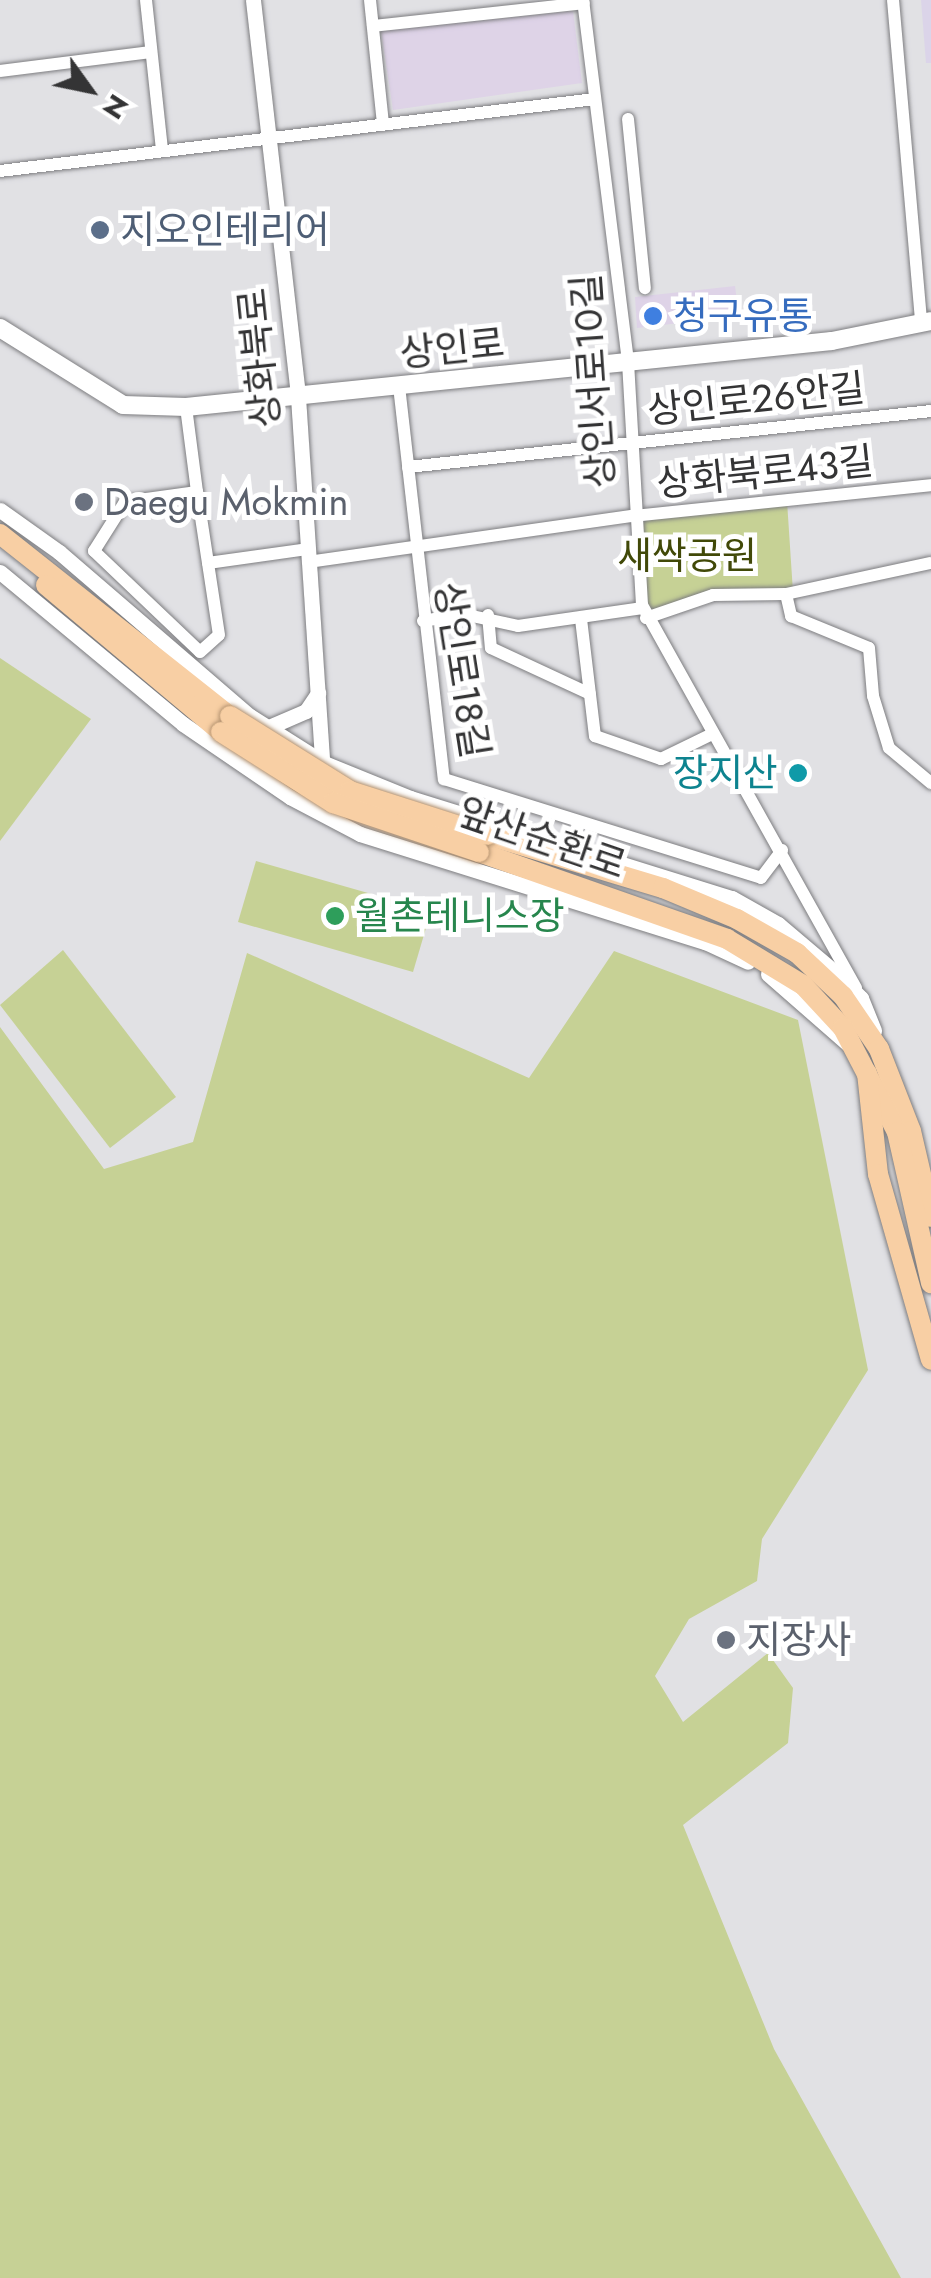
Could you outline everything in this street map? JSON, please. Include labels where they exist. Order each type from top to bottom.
[{"type":"highway","name":"앞산순환로","points":[[0,534],[225,733]]},
{"type":"highway","name":"앞산순환로","points":[[0,550],[225,733],[334,803],[483,844],[727,939],[803,986],[874,1062],[931,1216]]},
{"type":"highway","name":"앞산순환로","points":[[874,1062],[897,1132],[931,1283]]},
{"type":"highway","points":[[874,1062],[912,1106],[931,1188]]},
{"type":"highway","points":[[874,1062],[878,1174],[931,1360]]},
{"type":"main road","name":"상인로","points":[[0,328],[123,406],[186,407],[832,341],[926,321]]},
{"type":"street","points":[[146,0],[162,150]]},
{"type":"street","name":"상화북로","points":[[253,0],[298,397],[324,763],[323,813]]},
{"type":"street","points":[[370,0],[383,124]]},
{"type":"street","points":[[893,0],[926,321]]},
{"type":"street","name":"상인서로10길","points":[[373,26],[583,2],[628,362],[634,516],[644,613],[710,735],[782,850],[861,998]]},
{"type":"street","points":[[0,70],[151,52]]},
{"type":"street","points":[[0,170],[596,100]]},
{"type":"street","points":[[628,119],[645,288]]},
{"type":"street","name":"상인로18길","points":[[398,386],[413,548],[444,779],[761,878],[782,850]]},
{"type":"street","points":[[186,407],[219,635],[200,652],[94,551],[125,502],[197,492]]},
{"type":"street","name":"상인로26안길","points":[[408,467],[931,410]]},
{"type":"street","name":"상화북로43길","points":[[208,563],[413,548],[634,516],[931,485]]},
{"type":"street","points":[[0,510],[59,552],[263,723],[324,763],[382,788],[732,898],[800,942],[861,998],[874,1062]]},
{"type":"street","points":[[423,622],[488,616],[518,626],[644,613],[713,595],[786,594],[931,563]]},
{"type":"street","points":[[0,572],[225,733],[323,813],[397,850],[736,955],[804,1001],[874,1062]]},
{"type":"street","points":[[786,594],[791,616],[869,648],[873,696],[889,748],[931,783]]},
{"type":"street","points":[[488,616],[490,648],[590,694]]},
{"type":"street","points":[[581,619],[595,736],[661,758],[710,735]]},
{"type":"street","points":[[225,733],[248,743],[263,723],[306,711],[318,693]]},
{"type":"shaded area","points":[[921,0],[931,0],[931,63],[926,63]]},
{"type":"shaded area","points":[[573,11],[582,83],[393,110],[381,31]]},
{"type":"shaded area","points":[[735,286],[739,316],[637,328],[635,297]]},
{"type":"green space","name":"새싹공원","points":[[787,501],[793,592],[713,595],[646,618],[633,516]]},
{"type":"green space","points":[[0,658],[91,719],[0,841]]},
{"type":"green space","name":"월촌테니스장","points":[[256,861],[431,911],[413,972],[238,922]]},
{"type":"green space","points":[[63,950],[176,1097],[110,1148],[0,1005]]},
{"type":"green space","points":[[614,951],[798,1020],[868,1370],[762,1539],[757,1581],[689,1619],[655,1676],[683,1722],[768,1653],[793,1688],[788,1743],[683,1825],[774,2049],[901,2278],[0,2278],[0,1027],[104,1169],[193,1142],[247,953],[529,1078]]},
{"type":"place","name":"지오인테리어","points":[[100,230]]},
{"type":"place","name":"청구유통","points":[[653,316]]},
{"type":"place","name":"Daegu Mokmin","points":[[84,502]]},
{"type":"place","name":"장지산","points":[[798,773]]},
{"type":"place","name":"월촌테니스장","points":[[335,916]]},
{"type":"place","name":"지장사","points":[[726,1640]]}]
